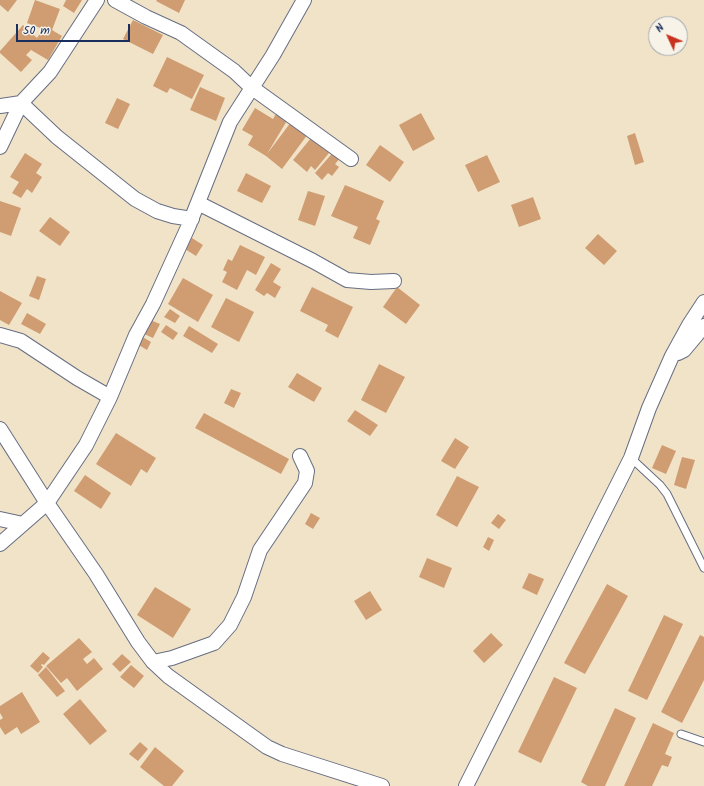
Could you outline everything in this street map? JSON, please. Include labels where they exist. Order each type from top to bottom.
[{"type":"street","points":[[0,147],[21,103],[50,72],[96,0]]},
{"type":"street","points":[[115,0],[146,17],[181,33],[224,63],[252,87],[351,159]]},
{"type":"street","points":[[0,544],[47,503],[86,445],[110,397],[136,335],[153,304],[192,219],[230,122],[277,48],[304,0]]},
{"type":"street","points":[[0,106],[21,103]]},
{"type":"street","points":[[21,103],[57,137],[135,199],[157,211],[173,216],[192,219]]},
{"type":"street","points":[[198,203],[313,261],[347,280],[370,282],[394,281]]},
{"type":"street","points":[[466,786],[631,458],[649,408],[672,356],[688,325],[704,302]]},
{"type":"street","points":[[672,356],[684,350],[704,326]]},
{"type":"street","points":[[0,335],[21,340],[77,378],[110,397]]},
{"type":"street","points":[[0,429],[47,503],[96,574],[138,642],[153,662],[168,676],[268,747],[299,760],[382,786]]},
{"type":"street","points":[[153,662],[172,658],[214,643],[230,625],[244,597],[260,550],[305,483],[307,471],[300,456]]},
{"type":"street","points":[[0,519],[23,524]]},
{"type":"lane","points":[[631,458],[660,485],[667,494],[704,568]]},
{"type":"lane","points":[[681,734],[704,742]]},
{"type":"building","points":[[0,0],[17,0],[8,12],[0,5]]},
{"type":"building","points":[[35,0],[60,9],[52,30],[62,36],[48,60],[31,50],[26,55],[32,60],[21,72],[0,53],[0,51],[23,25],[37,38],[43,29],[27,23]]},
{"type":"building","points":[[66,0],[82,0],[74,13],[63,6]]},
{"type":"building","points":[[185,0],[179,13],[156,1]]},
{"type":"building","points":[[133,20],[163,35],[153,54],[123,39]]},
{"type":"building","points":[[167,57],[204,75],[192,99],[170,88],[167,93],[153,86]]},
{"type":"building","points":[[200,87],[225,98],[216,121],[190,110]]},
{"type":"building","points":[[117,98],[130,104],[118,129],[105,123]]},
{"type":"building","points":[[255,108],[273,119],[277,112],[288,119],[267,154],[291,122],[308,134],[282,169],[266,156],[248,145],[253,136],[242,130]]},
{"type":"building","points":[[421,113],[435,139],[413,151],[399,125]]},
{"type":"building","points":[[635,133],[644,162],[635,165],[627,136]]},
{"type":"building","points":[[311,138],[329,153],[315,170],[311,166],[307,172],[293,160]]},
{"type":"building","points":[[380,145],[404,162],[390,182],[366,165]]},
{"type":"building","points":[[336,149],[343,155],[335,164],[339,167],[332,176],[328,173],[322,180],[315,173]]},
{"type":"building","points":[[25,153],[42,164],[36,173],[42,177],[32,193],[27,189],[21,198],[12,193],[19,182],[10,177]]},
{"type":"building","points":[[487,155],[500,182],[478,192],[465,165]]},
{"type":"building","points":[[246,173],[271,186],[262,203],[237,191]]},
{"type":"building","points":[[345,185],[384,201],[376,219],[380,221],[370,245],[353,238],[358,227],[331,216]]},
{"type":"building","points":[[308,191],[325,196],[315,226],[298,220]]},
{"type":"building","points":[[533,197],[541,219],[519,227],[511,205]]},
{"type":"building","points":[[0,201],[21,208],[11,236],[0,232]]},
{"type":"building","points":[[50,217],[70,232],[60,246],[39,231]]},
{"type":"building","points":[[598,234],[617,251],[604,265],[585,248]]},
{"type":"building","points":[[192,238],[203,245],[196,256],[185,249]]},
{"type":"building","points":[[240,245],[265,257],[256,275],[247,270],[237,290],[222,282],[227,272],[223,270],[228,259],[232,261]]},
{"type":"building","points":[[271,263],[281,269],[273,282],[281,287],[275,298],[267,293],[264,296],[255,290]]},
{"type":"building","points":[[37,276],[46,279],[39,300],[29,296]]},
{"type":"building","points":[[183,278],[213,295],[198,322],[168,304]]},
{"type":"building","points":[[312,287],[353,307],[338,338],[325,331],[328,325],[300,311]]},
{"type":"building","points":[[397,287],[420,305],[406,324],[383,307]]},
{"type":"building","points":[[0,291],[22,303],[9,325],[0,320]]},
{"type":"building","points":[[226,298],[254,312],[239,342],[211,327]]},
{"type":"building","points":[[170,309],[180,316],[175,323],[164,317]]},
{"type":"building","points":[[27,313],[46,324],[40,334],[21,324]]},
{"type":"building","points":[[148,319],[160,324],[153,338],[142,333]]},
{"type":"building","points":[[166,325],[178,333],[173,340],[161,332]]},
{"type":"building","points":[[189,326],[218,344],[212,353],[183,336]]},
{"type":"building","points":[[141,336],[151,342],[147,350],[137,344]]},
{"type":"building","points":[[379,364],[405,377],[386,413],[361,400]]},
{"type":"building","points":[[297,373],[322,388],[314,402],[288,387]]},
{"type":"building","points":[[231,389],[241,393],[234,408],[224,403]]},
{"type":"building","points":[[355,410],[378,425],[370,436],[347,421]]},
{"type":"building","points":[[204,413],[289,459],[281,474],[195,428]]},
{"type":"building","points":[[116,433],[156,458],[147,473],[141,469],[131,486],[96,464]]},
{"type":"building","points":[[455,438],[469,447],[455,469],[441,461]]},
{"type":"building","points":[[662,445],[676,451],[666,474],[652,468]]},
{"type":"building","points":[[682,457],[695,460],[686,489],[674,485]]},
{"type":"building","points":[[85,475],[111,493],[101,509],[74,491]]},
{"type":"building","points":[[457,476],[479,487],[457,527],[436,515]]},
{"type":"building","points":[[311,513],[320,518],[313,529],[305,524]]},
{"type":"building","points":[[498,514],[506,520],[499,529],[491,523]]},
{"type":"building","points":[[488,537],[494,540],[489,551],[483,547]]},
{"type":"building","points":[[427,558],[452,568],[444,588],[419,577]]},
{"type":"building","points":[[529,573],[544,579],[537,595],[522,588]]},
{"type":"building","points":[[607,584],[628,596],[585,674],[564,663]]},
{"type":"building","points":[[155,587],[191,609],[173,638],[137,615]]},
{"type":"building","points":[[370,591],[382,610],[366,620],[354,601]]},
{"type":"building","points":[[664,615],[683,624],[647,700],[628,691]]},
{"type":"building","points":[[491,633],[503,645],[484,663],[473,651]]},
{"type":"building","points":[[700,635],[704,637],[704,680],[682,723],[661,712]]},
{"type":"building","points":[[79,638],[92,652],[83,659],[87,664],[94,658],[103,669],[77,691],[67,678],[61,683],[46,666]]},
{"type":"building","points":[[43,652],[50,658],[44,665],[41,665],[43,667],[38,673],[30,666]]},
{"type":"building","points":[[122,654],[131,662],[120,672],[112,664]]},
{"type":"building","points":[[131,665],[144,676],[134,688],[120,677]]},
{"type":"building","points":[[46,667],[65,691],[57,697],[38,675]]},
{"type":"building","points":[[554,677],[577,688],[541,763],[518,752]]},
{"type":"building","points":[[22,692],[40,722],[21,734],[17,727],[5,735],[0,727],[0,720],[3,718],[0,713],[0,706]]},
{"type":"building","points":[[80,699],[107,731],[90,745],[63,714]]},
{"type":"building","points":[[615,708],[636,718],[605,786],[588,786],[581,782]]},
{"type":"building","points":[[653,723],[674,733],[665,754],[672,757],[668,767],[662,765],[652,786],[624,786]]},
{"type":"building","points":[[140,742],[148,749],[138,761],[129,754]]},
{"type":"building","points":[[155,747],[184,771],[172,786],[164,786],[140,767]]}]
